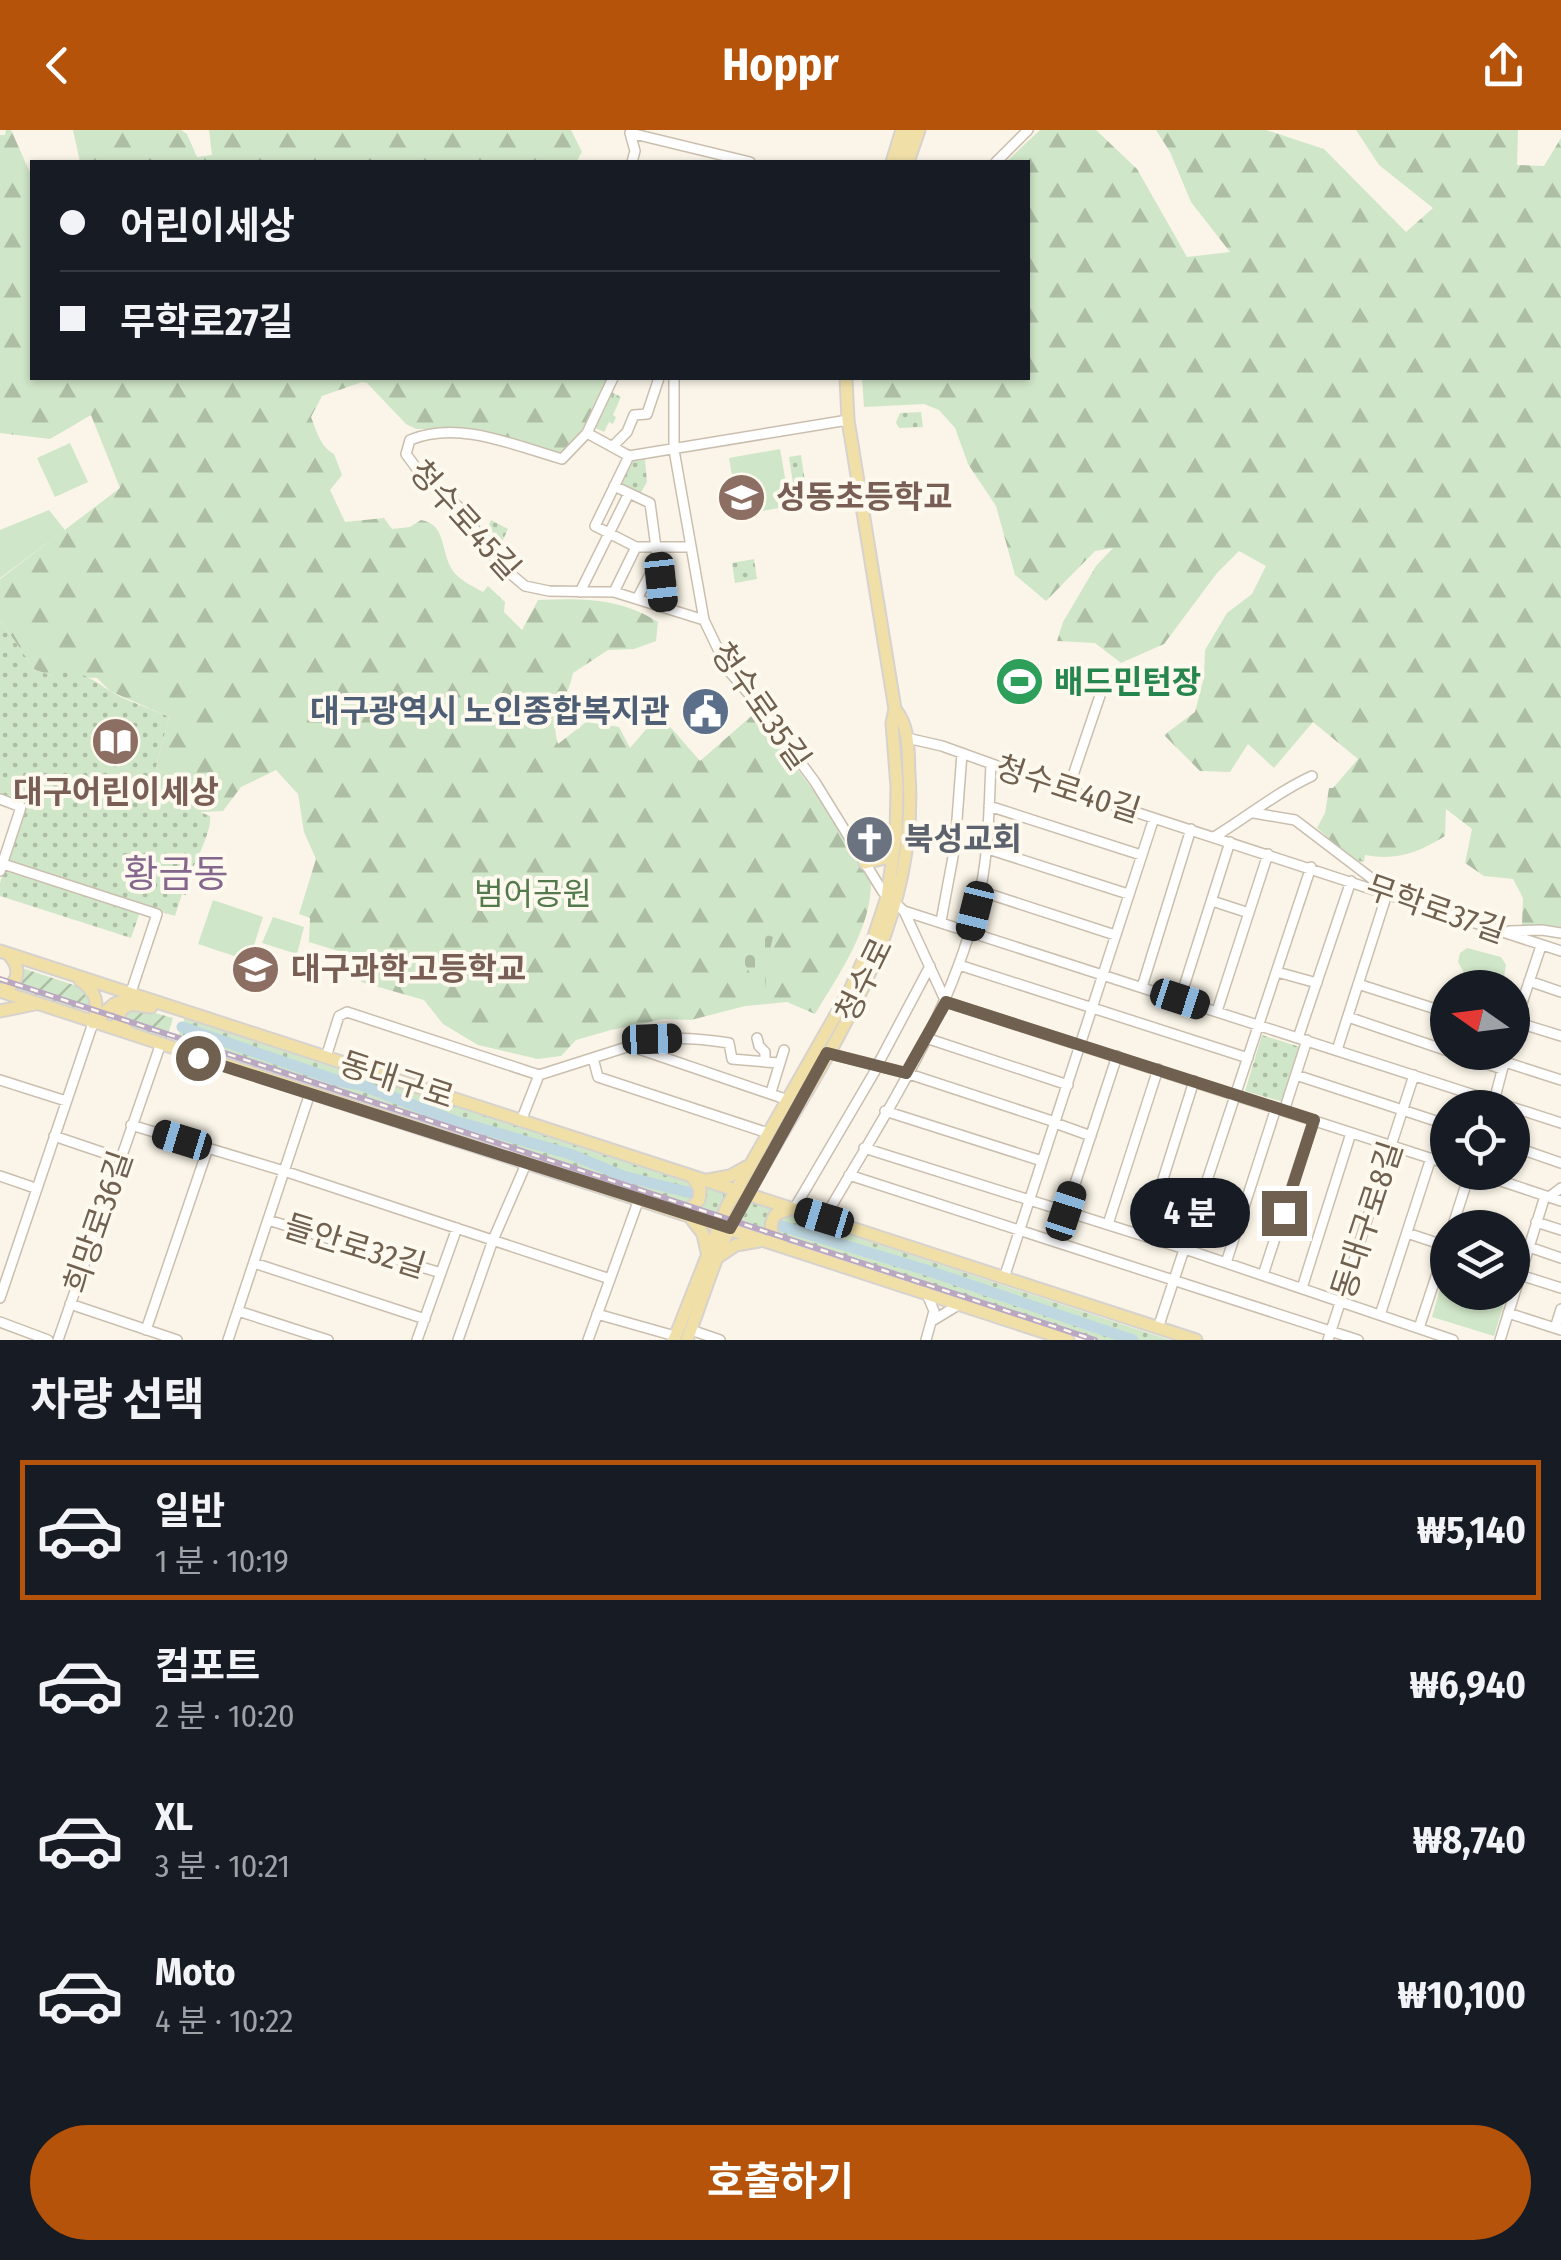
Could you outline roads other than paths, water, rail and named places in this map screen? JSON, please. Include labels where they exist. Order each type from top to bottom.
[{"type":"main road","points":[[893,160],[902,130]]},
{"type":"main road","points":[[901,160],[910,130]]},
{"type":"main road","points":[[909,160],[919,130]]},
{"type":"main road","name":"청수로","points":[[682,1337],[753,1161],[896,904],[894,709],[848,420],[846,380]]},
{"type":"main road","name":"청수로","points":[[741,1193],[758,1176],[861,994],[886,941],[909,828],[907,738],[904,720],[894,709]]},
{"type":"main road","points":[[865,863],[885,858],[896,834]]},
{"type":"main road","points":[[0,952],[13,959],[18,973],[10,986],[0,991]]},
{"type":"main road","name":"동대구로","points":[[0,952],[1196,1340]]},
{"type":"main road","points":[[71,974],[94,994],[98,1003],[93,1023]]},
{"type":"main road","name":"동대구로","points":[[0,991],[1068,1340]]},
{"type":"main road","points":[[93,1023],[114,1004],[136,995]]},
{"type":"main road","points":[[0,1011],[37,1004]]},
{"type":"main road","points":[[139,1038],[120,1026],[118,1014],[123,1008],[133,1004],[175,1008]]},
{"type":"main road","points":[[704,1180],[736,1174],[753,1161]]},
{"type":"main road","points":[[672,1210],[688,1210],[699,1200],[698,1184],[686,1174]]},
{"type":"main road","points":[[758,1176],[762,1192],[773,1203]]},
{"type":"main road","points":[[784,1246],[774,1238],[771,1225],[782,1210],[794,1209]]},
{"type":"main road","points":[[690,1216],[712,1257],[743,1243],[769,1242]]},
{"type":"street","points":[[998,160],[1028,130]]},
{"type":"street","points":[[633,160],[635,151],[630,132],[742,160]]},
{"type":"street","points":[[611,380],[587,434],[629,456],[848,420]]},
{"type":"street","points":[[612,446],[627,432],[634,414],[648,414],[658,380]]},
{"type":"street","name":"청수로35길","points":[[674,380],[674,450],[704,620],[728,670],[814,782],[896,904],[946,1002]]},
{"type":"street","name":"청수로45길","points":[[587,434],[562,459],[466,432],[427,433],[410,440],[406,454],[425,480],[460,508],[500,565],[524,586],[614,592],[704,620]]},
{"type":"street","points":[[629,456],[594,526],[636,547],[658,553],[690,547]]},
{"type":"street","points":[[614,486],[650,504],[664,607]]},
{"type":"street","points":[[580,592],[629,493]]},
{"type":"street","points":[[614,592],[636,547]]},
{"type":"street","points":[[637,598],[658,553]]},
{"type":"street","points":[[1068,790],[1107,676]]},
{"type":"street","name":"청수로40길","points":[[907,738],[1311,868]]},
{"type":"street","points":[[941,922],[955,846],[962,753]]},
{"type":"street","points":[[824,1218],[946,1002],[980,891],[988,848],[991,764]]},
{"type":"street","points":[[1214,837],[1288,787],[1312,776]]},
{"type":"street","points":[[0,799],[21,806],[1,866],[157,914],[136,995]]},
{"type":"street","points":[[1269,802],[1272,814]]},
{"type":"street","points":[[990,806],[1141,855]]},
{"type":"street","points":[[1254,813],[1296,820],[1375,881],[1376,889]]},
{"type":"street","points":[[1004,1278],[1154,818]]},
{"type":"street","points":[[1142,986],[1191,830]]},
{"type":"street","points":[[0,832],[12,836]]},
{"type":"street","points":[[1180,999],[1230,842]]},
{"type":"street","points":[[988,848],[1128,894]]},
{"type":"street","points":[[1217,1011],[1268,854]]},
{"type":"street","points":[[1158,1328],[1311,868]]},
{"type":"street","name":"무학로37길","points":[[1311,868],[1561,951]]},
{"type":"street","points":[[1226,1263],[1280,1109],[1296,1075],[1317,983],[1351,881]]},
{"type":"street","points":[[980,891],[1115,936]]},
{"type":"street","points":[[1338,1050],[1388,894]]},
{"type":"street","points":[[1212,901],[1249,912]]},
{"type":"street","points":[[896,904],[970,932],[1459,1090]]},
{"type":"street","points":[[1530,978],[1542,930]]},
{"type":"street","points":[[1501,931],[1561,933]]},
{"type":"street","points":[[959,965],[1248,1058]]},
{"type":"street","points":[[794,1209],[878,1066],[930,966]]},
{"type":"street","points":[[1276,972],[1317,983]]},
{"type":"street","points":[[1530,981],[1561,992]]},
{"type":"street","points":[[1358,984],[1430,1007]]},
{"type":"street","points":[[946,1002],[1430,1158],[1380,1316]]},
{"type":"street","points":[[326,1057],[339,1016],[346,1012],[539,1075],[652,1039],[729,1042],[732,1059],[778,1063]]},
{"type":"street","points":[[1348,1018],[1430,1045]]},
{"type":"street","points":[[0,1298],[93,1023]]},
{"type":"street","points":[[1530,1031],[1561,1036]]},
{"type":"street","points":[[756,1038],[758,1046],[766,1052],[765,1061]]},
{"type":"street","points":[[926,1038],[1068,1085]]},
{"type":"street","points":[[130,1124],[160,1046]]},
{"type":"street","points":[[630,1046],[788,1100]]},
{"type":"street","points":[[771,1092],[784,1050]]},
{"type":"street","points":[[827,1053],[906,1073],[1091,1136]]},
{"type":"street","points":[[1066,1211],[1117,1056]]},
{"type":"street","points":[[593,1058],[598,1077],[768,1134]]},
{"type":"street","points":[[730,1079],[738,1060]]},
{"type":"street","points":[[1530,1069],[1561,1080]]},
{"type":"street","points":[[1108,1224],[1158,1070]]},
{"type":"street","points":[[521,1121],[539,1075]]},
{"type":"street","name":"동대구로8길","points":[[1296,1075],[1430,1119]]},
{"type":"street","name":"동대구로8길","points":[[849,1175],[1020,1228],[1330,1335],[1414,1076]]},
{"type":"street","points":[[0,1080],[66,1101]]},
{"type":"street","points":[[1156,1198],[1194,1081]]},
{"type":"street","name":"들안로32길","points":[[228,1340],[310,1093]]},
{"type":"street","points":[[885,1111],[1042,1162]]},
{"type":"street","points":[[1530,1113],[1561,1123]]},
{"type":"street","points":[[1263,1275],[1314,1120]]},
{"type":"street","name":"희망로36길","points":[[58,1340],[130,1124],[610,1278]]},
{"type":"street","points":[[1302,1288],[1352,1132]]},
{"type":"street","points":[[54,1136],[120,1158]]},
{"type":"street","points":[[146,1330],[208,1148]]},
{"type":"street","points":[[864,1148],[1185,1249],[1454,1340]]},
{"type":"street","points":[[1530,1152],[1561,1163]]},
{"type":"street","points":[[458,1340],[493,1240],[526,1164]]},
{"type":"street","points":[[0,1176],[35,1188]]},
{"type":"street","points":[[1530,1241],[1547,1196],[1561,1188]]},
{"type":"street","points":[[1528,1190],[1561,1201]]},
{"type":"street","points":[[588,1340],[640,1200]]},
{"type":"street","name":"들안로32길","points":[[268,1220],[441,1273]]},
{"type":"street","points":[[1536,1222],[1561,1230]]},
{"type":"street","points":[[417,1340],[457,1228]]},
{"type":"street","points":[[1407,1233],[1430,1239]]},
{"type":"street","points":[[1530,1248],[1561,1258]]},
{"type":"street","name":"들안로32길","points":[[254,1263],[425,1319]]},
{"type":"street","points":[[1530,1278],[1561,1288]]},
{"type":"street","points":[[926,1292],[934,1311],[926,1340]]},
{"type":"street","points":[[1418,1328],[1430,1293]]},
{"type":"street","points":[[70,1304],[177,1340]]},
{"type":"street","points":[[932,1321],[962,1304]]},
{"type":"street","points":[[1508,1313],[1558,1329],[1561,1309]]},
{"type":"street","points":[[238,1310],[328,1340]]},
{"type":"street","points":[[1500,1340],[1509,1310]]},
{"type":"street","points":[[597,1314],[682,1337],[720,1340]]},
{"type":"street","points":[[0,1322],[48,1340]]},
{"type":"street","points":[[1330,1335],[1358,1340]]},
{"type":"waterway","points":[[182,1027],[361,1085],[455,1121],[570,1154],[623,1176],[691,1193]]},
{"type":"waterway","points":[[778,1225],[1133,1340]]},
{"type":"railway","points":[[0,979],[1095,1340]]},
{"type":"place","name":"성동초등학교","points":[[741,497]]},
{"type":"place","name":"배드민턴장","points":[[1019,682]]},
{"type":"place","name":"대구광역시 노인종합복지관","points":[[705,711]]},
{"type":"place","name":"대구어린이세상","points":[[116,742]]},
{"type":"place","name":"북성교회","points":[[869,839]]},
{"type":"place","name":"대구과학고등학교","points":[[256,969]]},
{"type":"district","name":"황금동","points":[[176,874]]},
{"type":"park label","name":"범어공원","points":[[533,894]]}]
